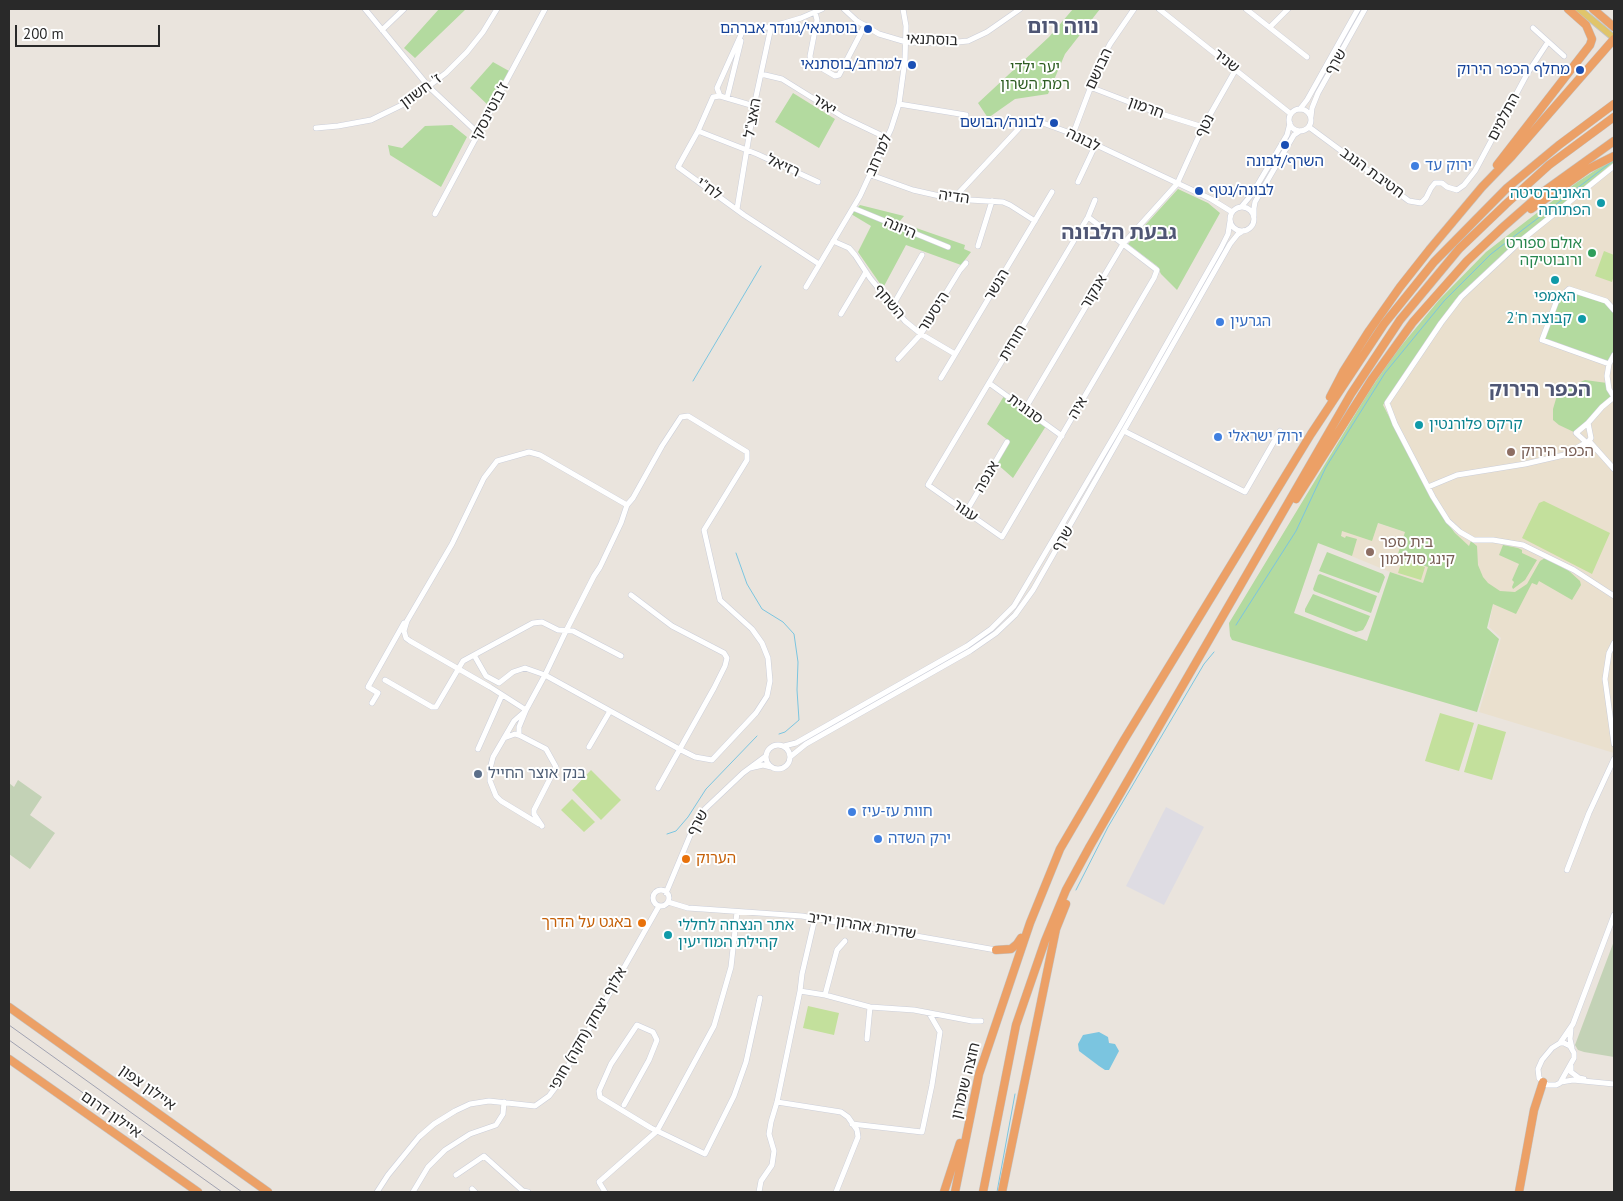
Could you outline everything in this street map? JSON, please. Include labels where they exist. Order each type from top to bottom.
[{"type":"highway","points":[[1311,434],[1343,372],[1369,331],[1406,280],[1482,187],[1590,46],[1592,39],[1586,25],[1568,9]]},
{"type":"highway","points":[[1593,9],[1614,27]]},
{"type":"highway","points":[[1482,187],[1511,157],[1614,39]]},
{"type":"highway","points":[[996,950],[1006,950],[1014,947],[1030,923],[1050,870],[1070,830],[1311,434],[1384,324],[1434,262],[1507,188],[1559,145],[1614,104]]},
{"type":"highway","points":[[983,1192],[1016,1025],[1066,890],[1351,394],[1400,320],[1459,249],[1549,165],[1614,117]]},
{"type":"highway","points":[[1231,603],[1377,372],[1413,322],[1467,261],[1502,228],[1543,192],[1614,141]]},
{"type":"highway","points":[[1502,228],[1614,150]]},
{"type":"highway","points":[[1588,169],[1614,156]]},
{"type":"highway","points":[[1002,1192],[1056,929],[1090,846]]},
{"type":"highway","name":"חוצה שומרון","points":[[955,1192],[979,1074],[1030,923]]},
{"type":"highway","points":[[996,950],[1008,954],[1012,958],[1010,978]]},
{"type":"highway","name":"איילון צפון","points":[[9,1007],[268,1192]]},
{"type":"highway","name":"איילון דרום","points":[[9,1059],[198,1192]]},
{"type":"highway","points":[[944,1192],[957,1155],[979,1074]]},
{"type":"highway","points":[[1519,1192],[1534,1110],[1543,1082]]},
{"type":"highway","points":[[155,1162],[192,1192]]},
{"type":"main road","points":[[1580,9],[1614,39]]},
{"type":"street","points":[[365,9],[429,87],[479,134]]},
{"type":"street","points":[[382,30],[404,9]]},
{"type":"street","name":"ז' חשוון","points":[[316,128],[371,120],[406,103],[429,87],[467,52],[484,32],[498,9]]},
{"type":"street","name":"ז'בוטינסקי","points":[[435,214],[545,9]]},
{"type":"street","points":[[807,9],[817,20],[810,56],[812,62],[835,76],[838,75],[865,25]]},
{"type":"street","points":[[728,33],[744,28],[771,27],[822,9]]},
{"type":"street","name":"בוסתנאי","points":[[844,9],[857,21],[879,34],[906,42],[947,43],[968,41],[987,32],[1020,9]]},
{"type":"street","name":"למרחב","points":[[806,287],[871,175],[899,104],[906,42],[903,9]]},
{"type":"street","name":"הבושם","points":[[1073,134],[1099,65],[1110,44],[1134,9]]},
{"type":"street","name":"שניר","points":[[1160,9],[1291,114]]},
{"type":"street","points":[[1246,9],[1307,57]]},
{"type":"street","points":[[1270,27],[1288,9]]},
{"type":"street","name":"שרף","points":[[1300,109],[1358,9]]},
{"type":"street","name":"שרף","points":[[1311,117],[1312,108],[1318,93],[1365,9]]},
{"type":"street","name":"האצ\"ל","points":[[737,209],[754,106],[771,27]]},
{"type":"street","points":[[720,96],[717,88],[744,28]]},
{"type":"street","points":[[727,98],[744,28]]},
{"type":"street","points":[[1533,28],[1564,56]]},
{"type":"street","name":"התלמים","points":[[1457,190],[1464,185],[1475,171],[1527,74],[1548,42]]},
{"type":"street","name":"נטף","points":[[1177,184],[1203,127],[1236,69]]},
{"type":"street","name":"יאיר","points":[[761,74],[782,79],[838,114],[887,138]]},
{"type":"street","name":"חרמון","points":[[1090,87],[1155,112],[1203,127]]},
{"type":"street","points":[[747,151],[698,131],[713,97],[720,96],[754,106]]},
{"type":"street","points":[[899,104],[966,115]]},
{"type":"street","points":[[1300,109],[1307,111],[1311,117],[1310,127],[1295,134],[1291,140],[1255,202],[1252,226],[1243,231],[1236,230],[1230,222],[1232,212],[1237,207],[1242,206],[1252,194],[1287,135],[1291,114],[1300,109]]},
{"type":"street","name":"לבונה","points":[[953,198],[1023,124],[1040,122],[1073,134],[1211,199],[1232,212]]},
{"type":"street","points":[[1290,124],[1294,129],[1300,131]]},
{"type":"street","name":"חטיבת הנגב","points":[[1310,127],[1415,203],[1421,204],[1435,183],[1442,183],[1447,187],[1457,190]]},
{"type":"street","name":"לח\"י","points":[[698,131],[678,168],[744,215],[819,264]]},
{"type":"street","points":[[1078,182],[1095,146]]},
{"type":"street","name":"רזיאל","points":[[747,151],[818,182]]},
{"type":"street","points":[[1614,166],[1523,239],[1461,297],[1437,329],[1387,404],[1395,424],[1448,521],[1465,536],[1479,540],[1493,540],[1523,545],[1574,570],[1614,596]]},
{"type":"street","name":"הדיה","points":[[871,175],[913,190],[953,198],[1003,202],[1035,221]]},
{"type":"street","name":"אנקור","points":[[1025,409],[1123,244],[1177,184]]},
{"type":"street","name":"הנשר","points":[[941,378],[1052,192]]},
{"type":"street","name":"חוחית","points":[[928,485],[1088,216],[1095,200]]},
{"type":"street","points":[[978,246],[992,201]]},
{"type":"street","points":[[1242,206],[1251,210],[1254,216]]},
{"type":"street","name":"היונה","points":[[853,208],[948,247]]},
{"type":"street","points":[[1088,216],[1123,244]]},
{"type":"street","name":"שרף","points":[[784,746],[796,742],[971,643],[995,625],[1014,606],[1120,426],[1216,257],[1225,240],[1230,222]]},
{"type":"street","name":"שרף","points":[[790,757],[806,744],[970,651],[988,639],[1023,606],[1230,244],[1243,231]]},
{"type":"street","name":"השחף","points":[[833,240],[849,248],[892,307],[905,321],[921,334],[955,354]]},
{"type":"street","name":"איה","points":[[1002,537],[1154,278],[1156,270],[1123,244]]},
{"type":"street","points":[[892,307],[922,255]]},
{"type":"street","name":"היסעור","points":[[898,359],[921,334],[966,263]]},
{"type":"street","points":[[841,314],[866,272]]},
{"type":"street","points":[[1609,364],[1542,340],[1558,300],[1569,290],[1606,302],[1614,310]]},
{"type":"street","points":[[1614,355],[1609,364],[1607,383],[1614,397],[1576,433],[1588,442],[1614,469]]},
{"type":"street","name":"סנונית","points":[[989,383],[1062,436]]},
{"type":"street","points":[[474,655],[486,676],[499,683],[513,672],[525,668],[545,675],[681,750],[696,757],[712,760],[756,713],[767,696],[770,681],[768,658],[762,643],[752,629],[720,600],[704,530],[747,460],[747,452],[688,416],[681,416],[627,505],[621,523],[600,567],[545,675],[526,710],[519,727],[520,735]]},
{"type":"street","points":[[1428,487],[1457,475],[1525,464],[1564,455],[1588,442],[1591,438],[1588,423]]},
{"type":"street","points":[[1124,431],[1246,492],[1280,431]]},
{"type":"street","name":"אנפה","points":[[966,512],[1007,442]]},
{"type":"street","points":[[526,710],[410,641],[404,635],[407,621],[452,544],[484,478],[497,461],[529,452],[540,454],[627,505]]},
{"type":"street","name":"עגור","points":[[928,485],[1002,537]]},
{"type":"street","points":[[372,704],[378,693],[368,686],[422,595]]},
{"type":"street","points":[[631,595],[672,626],[724,653],[726,658],[725,666],[714,688],[681,750],[658,788]]},
{"type":"street","points":[[385,680],[434,707],[463,661],[533,623],[542,622],[558,630],[573,631],[621,656]]},
{"type":"street","points":[[1614,643],[1605,679],[1614,744]]},
{"type":"street","points":[[478,749],[502,695]]},
{"type":"street","points":[[502,739],[511,735],[520,735],[550,753],[556,764],[556,770],[536,802],[534,810],[534,814],[542,826],[501,801],[492,788],[489,775],[493,757],[502,739],[515,720],[526,710]]},
{"type":"street","points":[[589,747],[610,711]]},
{"type":"street","points":[[750,768],[763,766],[784,767],[790,757],[789,751],[784,746],[772,746],[768,750],[767,762],[771,766]]},
{"type":"street","name":"שרף","points":[[666,892],[698,818],[717,796],[766,756]]},
{"type":"street","points":[[1567,870],[1589,813],[1614,759]]},
{"type":"street","points":[[660,891],[666,892],[668,902],[665,905],[659,906],[654,901],[654,894],[660,891]]},
{"type":"street","name":"שדרות אהרון יריב","points":[[668,902],[688,908],[815,918],[996,950]]},
{"type":"street","name":"אלוף יצחק (חקה) חופי","points":[[377,1192],[410,1147],[434,1124],[455,1111],[470,1104],[489,1101],[528,1106],[534,1106],[542,1102],[558,1084],[659,906]]},
{"type":"street","points":[[605,1192],[599,1182],[657,1131],[717,1018],[731,968],[737,912]]},
{"type":"street","points":[[1560,1082],[1574,1058],[1570,1039],[1573,1024],[1614,915]]},
{"type":"street","points":[[759,1192],[761,1181],[772,1165],[774,1151],[769,1134],[815,918]]},
{"type":"street","points":[[825,995],[837,950],[845,941]]},
{"type":"street","points":[[800,991],[825,995],[870,1007],[914,1010],[981,1021]]},
{"type":"street","points":[[624,1105],[649,1060],[657,1040],[653,1032],[637,1025],[611,1064],[599,1091],[600,1098],[657,1131],[705,1154],[734,1096],[746,1062],[760,998]]},
{"type":"street","points":[[867,1038],[870,1007]]},
{"type":"street","points":[[852,1124],[922,1132],[932,1085],[940,1032],[929,1013]]},
{"type":"street","points":[[1573,1024],[1560,1043],[1539,1064],[1538,1074],[1543,1082],[1552,1085],[1573,1080],[1614,1083]]},
{"type":"street","points":[[1560,1043],[1568,1044],[1572,1049]]},
{"type":"street","points":[[1571,1066],[1571,1072],[1579,1078],[1614,1083]]},
{"type":"street","points":[[413,1192],[428,1167],[445,1150],[470,1134],[496,1125],[503,1114],[504,1102]]},
{"type":"street","points":[[777,1102],[841,1112],[848,1117],[857,1130],[858,1138],[836,1192]]},
{"type":"street","points":[[456,1175],[484,1156],[524,1192]]},
{"type":"shaded area","name":"הכפר הירוק","points":[[1614,162],[1614,753],[1479,712],[1501,638],[1489,627],[1493,603],[1469,547],[1455,533],[1430,495],[1383,405],[1455,300],[1504,253]]},
{"type":"shaded area","name":"בית ספר קינג סולומון","points":[[1349,514],[1405,532],[1429,567],[1423,583],[1390,572],[1332,548]]},
{"type":"shaded area","points":[[1166,807],[1204,827],[1164,905],[1126,886]]},
{"type":"green space","points":[[439,9],[466,9],[415,58],[404,48]]},
{"type":"green space","name":"יער ילדי רמת השרון","points":[[1073,9],[1100,9],[1065,54],[1048,94],[1015,99],[988,118],[978,103],[1049,37]]},
{"type":"green space","points":[[493,62],[509,71],[490,107],[470,88]]},
{"type":"green space","points":[[793,93],[835,119],[819,148],[775,122]]},
{"type":"green space","points":[[452,125],[467,137],[441,187],[390,155],[388,145],[402,148],[425,126]]},
{"type":"green space","points":[[1614,158],[1614,162],[1504,253],[1455,300],[1383,405],[1445,520],[1469,546],[1471,541],[1477,546],[1478,565],[1488,583],[1500,591],[1515,592],[1527,584],[1540,561],[1545,558],[1569,571],[1580,581],[1581,585],[1572,600],[1539,581],[1537,585],[1532,583],[1516,614],[1493,604],[1487,628],[1499,639],[1477,712],[1232,640],[1229,623],[1368,393],[1392,357],[1439,300],[1486,252],[1576,183]],"holes":[[[1378,523],[1405,532],[1397,557],[1428,567],[1423,583],[1390,572],[1367,641],[1294,613],[1318,543],[1352,556],[1357,539],[1341,536],[1342,531],[1372,541]]]},
{"type":"green space","points":[[1178,189],[1208,203],[1220,213],[1177,290],[1161,274],[1157,266],[1128,244]]},
{"type":"green space","points":[[860,205],[904,216],[899,222],[965,245],[964,249],[971,252],[961,265],[906,245],[883,288],[858,252],[871,226],[851,214]]},
{"type":"green space","points":[[1604,251],[1614,255],[1612,282],[1595,276]]},
{"type":"green space","points":[[1566,289],[1605,303],[1614,311],[1614,353],[1608,363],[1544,340],[1554,312]]},
{"type":"green space","points":[[1585,380],[1607,383],[1614,397],[1576,433],[1553,420],[1553,409],[1558,392]]},
{"type":"green space","points":[[1004,396],[1046,426],[1013,478],[996,463],[1009,441],[987,424]]},
{"type":"green space","points":[[1544,501],[1610,533],[1592,574],[1522,538],[1539,503]]},
{"type":"green space","points":[[1503,545],[1518,548],[1522,550],[1522,553],[1537,560],[1525,580],[1513,589],[1514,582],[1512,580],[1519,564],[1499,555]]},
{"type":"green space","points":[[1327,552],[1383,574],[1385,577],[1379,593],[1319,571]]},
{"type":"green space","points":[[1402,560],[1425,567],[1421,580],[1398,573]]},
{"type":"green space","points":[[1320,574],[1377,596],[1371,613],[1314,591],[1313,589]]},
{"type":"green space","points":[[1313,594],[1370,616],[1363,630],[1356,632],[1305,612]]},
{"type":"green space","points":[[1440,713],[1474,723],[1459,771],[1425,761]]},
{"type":"green space","points":[[1478,724],[1506,732],[1492,780],[1464,772]]},
{"type":"green space","points":[[591,770],[621,800],[601,820],[572,790]]},
{"type":"green space","points":[[18,780],[42,797],[30,815],[55,833],[30,869],[9,854],[9,783],[14,787]]},
{"type":"green space","points":[[572,799],[595,822],[584,832],[561,810]]},
{"type":"green space","points":[[1614,941],[1614,1057],[1584,1052],[1578,1050],[1575,1045]]},
{"type":"green space","points":[[808,1006],[839,1013],[834,1035],[803,1028]]},
{"type":"water","points":[[1099,1032],[1108,1037],[1109,1043],[1115,1044],[1119,1051],[1109,1070],[1105,1070],[1079,1051],[1078,1044],[1083,1035]]},
{"type":"waterway","points":[[1236,625],[1296,531],[1326,467],[1385,373],[1444,301],[1491,254],[1614,160]]},
{"type":"waterway","points":[[693,381],[761,266]]},
{"type":"waterway","points":[[736,553],[747,584],[762,609],[783,622],[794,634],[798,662],[799,720],[785,732],[779,734]]},
{"type":"waterway","points":[[1076,890],[1108,827],[1204,664],[1214,652]]},
{"type":"waterway","points":[[667,834],[676,831],[688,817],[706,789],[757,736]]},
{"type":"waterway","points":[[997,1192],[1015,1094]]},
{"type":"railway","points":[[9,1025],[242,1192]]},
{"type":"railway","points":[[9,1040],[222,1192]]},
{"type":"place","name":"בוסתנאי/גונדר אברהם","points":[[868,29]]},
{"type":"place","name":"למרחב/בוסתנאי","points":[[912,65]]},
{"type":"place","name":"מחלף הכפר הירוק","points":[[1580,70]]},
{"type":"place","name":"לבונה/הבושם","points":[[1054,123]]},
{"type":"place","name":"השרף/לבונה","points":[[1285,145]]},
{"type":"place","name":"ירוק עד","points":[[1415,166]]},
{"type":"place","name":"לבונה/נטף","points":[[1199,191]]},
{"type":"place","name":"האוניברסיטה הפתוחה","points":[[1601,203]]},
{"type":"place","name":"אולם ספורט ורובוטיקה","points":[[1592,253]]},
{"type":"place","name":"האמפי","points":[[1555,280]]},
{"type":"place","name":"קבוצה ח'2","points":[[1582,319]]},
{"type":"place","name":"הגרעין","points":[[1220,322]]},
{"type":"place","name":"קרקס פלורנטין","points":[[1419,425]]},
{"type":"place","name":"ירוק ישראלי","points":[[1218,437]]},
{"type":"place","name":"הכפר הירוק","points":[[1511,452]]},
{"type":"place","name":"בית ספר קינג סולומון","points":[[1370,552]]},
{"type":"place","name":"בנק אוצר החייל","points":[[478,774]]},
{"type":"place","name":"חוות עז-עיז","points":[[852,812]]},
{"type":"place","name":"ירק השדה","points":[[878,839]]},
{"type":"place","name":"הערוק","points":[[686,859]]},
{"type":"place","name":"באגט על הדרך","points":[[642,923]]},
{"type":"place","name":"אתר הנצחה לחללי קהילת המודיעין","points":[[668,935]]},
{"type":"district","name":"נווה רום","points":[[1063,27]]},
{"type":"district","name":"גבעת הלבונה","points":[[1119,233]]},
{"type":"district","name":"הכפר הירוק","points":[[1540,390]]}]
